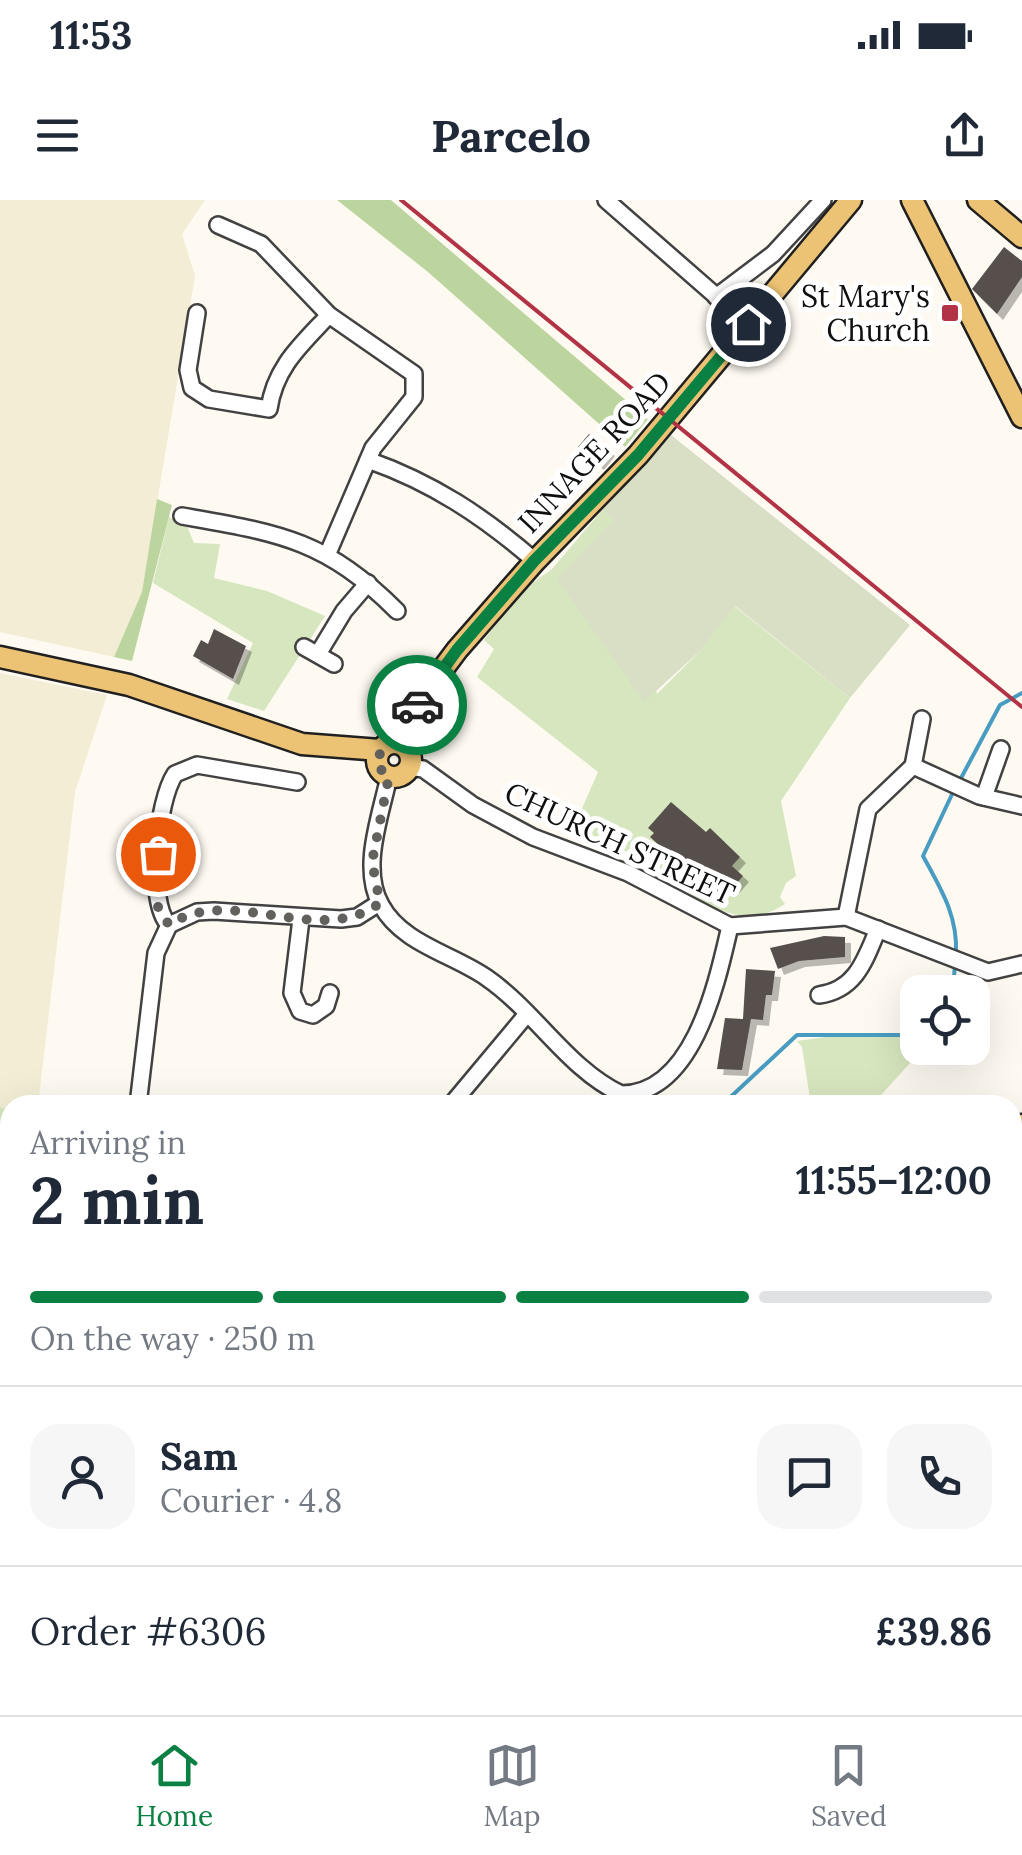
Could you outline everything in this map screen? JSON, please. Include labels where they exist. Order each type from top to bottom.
[{"type":"main road","name":"INNAGE ROAD","points":[[395,752],[420,701],[457,650],[534,561],[638,455],[851,200]]},
{"type":"main road","points":[[978,200],[1022,237]]},
{"type":"main road","points":[[911,201],[1022,417]]},
{"type":"main road","points":[[0,658],[130,685],[302,744],[395,752],[398,776],[389,776]]},
{"type":"street","points":[[606,200],[748,324]]},
{"type":"street","points":[[716,297],[774,254],[823,200]]},
{"type":"street","points":[[218,224],[272,253],[330,315],[404,364],[417,384],[407,407],[381,436],[368,460],[328,554]]},
{"type":"street","points":[[230,249],[234,230]]},
{"type":"street","points":[[197,313],[188,378],[192,388],[208,400],[269,410],[278,374],[330,315]]},
{"type":"street","points":[[368,460],[412,476],[458,500],[534,561]]},
{"type":"street","points":[[192,523],[288,536],[328,554],[397,610]]},
{"type":"street","points":[[334,664],[311,650],[368,583]]},
{"type":"street","points":[[846,917],[868,809],[914,766],[922,719]]},
{"type":"street","points":[[984,797],[1000,749]]},
{"type":"street","name":"CHURCH STREET","points":[[395,752],[473,805],[534,837],[628,873],[730,926],[846,917],[988,972],[1022,964]]},
{"type":"street","points":[[169,925],[160,916],[154,886],[167,791],[175,774],[196,765],[297,782]]},
{"type":"street","points":[[914,766],[956,787],[1022,806]]},
{"type":"street","points":[[389,776],[372,862],[380,903],[416,940],[491,980],[613,1095]]},
{"type":"street","points":[[139,1095],[156,953],[169,925],[197,912],[300,919],[357,917],[380,903]]},
{"type":"street","points":[[300,919],[292,993],[295,1005],[308,1015],[318,1014],[330,993]]},
{"type":"street","points":[[633,1095],[651,1089],[689,1046],[709,1010],[730,926]]},
{"type":"street","points":[[819,995],[840,990],[858,975],[878,929]]},
{"type":"street","points":[[459,1095],[527,1014]]},
{"type":"shaded area","points":[[0,200],[205,200],[182,234],[195,276],[142,592],[114,657],[0,632]]},
{"type":"shaded area","points":[[0,673],[107,695],[75,792],[39,1095],[0,1095]]},
{"type":"green space","points":[[337,200],[391,200],[648,419],[625,447],[428,272]]},
{"type":"green space","points":[[671,435],[910,625],[850,698],[735,606],[700,651],[644,702],[557,579],[613,520],[602,510]]},
{"type":"green space","points":[[157,499],[172,505],[132,661],[114,657],[142,592]]},
{"type":"green space","points":[[602,510],[613,520],[657,694],[700,651],[734,606],[850,698],[781,801],[796,876],[786,883],[780,897],[785,904],[766,913],[747,916],[711,906],[637,857],[573,829],[598,772],[477,677],[494,649],[484,640],[521,591],[552,569]]},
{"type":"green space","points":[[169,517],[187,526],[194,543],[220,544],[214,578],[267,591],[325,616],[264,711],[227,699],[253,643],[153,583]]},
{"type":"green space","points":[[855,1033],[900,1036],[900,1065],[908,1065],[881,1095],[809,1095],[802,1047],[797,1041]]},
{"type":"building","points":[[1004,247],[1022,261],[1022,277],[997,314],[972,289]]},
{"type":"building","points":[[589,434],[609,450],[598,464],[578,447]]},
{"type":"building","points":[[214,629],[246,646],[233,679],[193,656],[201,640],[208,644]]},
{"type":"building","points":[[671,802],[706,832],[710,828],[740,857],[732,866],[743,876],[730,891],[723,885],[714,895],[650,837],[654,833],[648,828]]},
{"type":"building","points":[[824,936],[845,937],[845,957],[799,961],[778,969],[770,948]]},
{"type":"building","points":[[746,969],[775,971],[772,995],[766,995],[763,1020],[751,1019],[742,1070],[717,1069],[725,1018],[743,1019]]},
{"type":"waterway","points":[[960,780],[1000,705],[1022,693]]},
{"type":"waterway","points":[[955,788],[923,856],[951,915],[956,954]]},
{"type":"waterway","points":[[954,975],[955,963]]},
{"type":"waterway","points":[[733,1095],[797,1035],[900,1035]]},
{"type":"railway","points":[[401,200],[1022,707]]},
{"type":"way so far","points":[[158,854],[155,902],[160,916],[169,925],[197,912],[341,920],[368,912],[380,903],[372,862],[389,776],[379,768],[377,758],[417,705]]},
{"type":"place","name":"St Mary's Church","points":[[950,313]]},
{"type":"route","points":[[417,705],[457,650],[534,561],[638,455],[748,324]]}]
